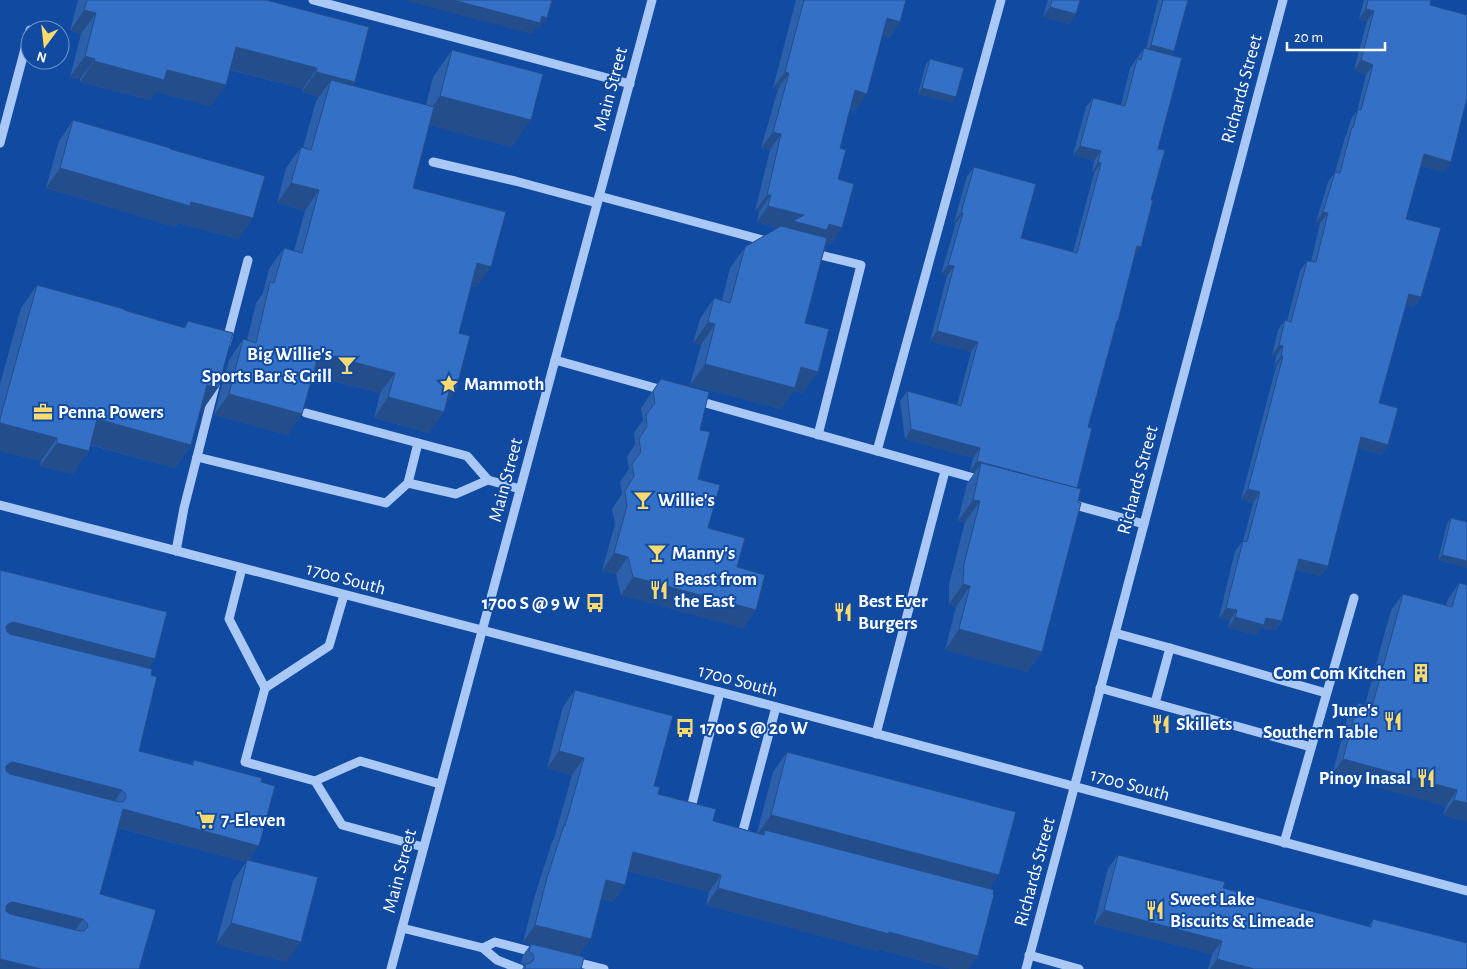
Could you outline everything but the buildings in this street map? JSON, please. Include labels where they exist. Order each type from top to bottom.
[{"type":"street","points":[[313,0],[630,84]]},
{"type":"street","name":"Main Street","points":[[391,969],[652,0]]},
{"type":"street","points":[[877,452],[1001,0]]},
{"type":"street","name":"Richards Street","points":[[1026,969],[1283,0]]},
{"type":"street","points":[[0,143],[20,68]]},
{"type":"street","points":[[433,162],[776,243]]},
{"type":"street","points":[[804,251],[861,266],[818,435]]},
{"type":"street","points":[[224,353],[248,260]]},
{"type":"street","points":[[555,360],[991,483]]},
{"type":"street","points":[[176,552],[197,456],[216,382]]},
{"type":"street","points":[[306,413],[467,456],[488,480],[520,490]]},
{"type":"street","points":[[197,456],[386,503],[408,483],[418,443]]},
{"type":"street","points":[[876,734],[945,471]]},
{"type":"street","points":[[408,483],[456,494],[488,480]]},
{"type":"street","points":[[1057,500],[1144,524]]},
{"type":"street","name":"1700 South","points":[[0,505],[720,692],[1467,891]]},
{"type":"street","points":[[242,568],[229,619],[265,688]]},
{"type":"street","points":[[344,595],[328,646],[265,688],[245,762],[314,781],[360,761],[440,784]]},
{"type":"street","points":[[1284,843],[1354,598]]},
{"type":"street","points":[[1115,633],[1326,693]]},
{"type":"street","points":[[1155,703],[1170,648]]},
{"type":"street","points":[[1100,688],[1311,747]]},
{"type":"street","points":[[692,804],[720,692]]},
{"type":"street","points":[[750,840],[741,838],[776,707]]},
{"type":"street","points":[[314,781],[342,825],[424,847]]},
{"type":"street","points":[[402,928],[483,948],[498,960],[520,969]]},
{"type":"street","points":[[483,948],[495,942],[547,955]]},
{"type":"street","points":[[1029,955],[1079,969]]},
{"type":"street","points":[[566,960],[604,969]]},
{"type":"place","name":"Big Willie's Sports Bar & Grill","points":[[347,365]]},
{"type":"place","name":"Mammoth","points":[[449,384]]},
{"type":"place","name":"Penna Powers","points":[[43,412]]},
{"type":"place","name":"Willie's","points":[[643,500]]},
{"type":"place","name":"Manny's","points":[[657,553]]},
{"type":"place","name":"Beast from the East","points":[[659,590]]},
{"type":"place","name":"1700 S @ 9 W","points":[[595,603]]},
{"type":"place","name":"Best Ever Burgers","points":[[843,612]]},
{"type":"place","name":"Com Com Kitchen","points":[[1421,673]]},
{"type":"place","name":"June's Southern Table","points":[[1393,721]]},
{"type":"place","name":"Skillets","points":[[1161,724]]},
{"type":"place","name":"1700 S @ 20 W","points":[[685,728]]},
{"type":"place","name":"Pinoy Inasal","points":[[1426,778]]},
{"type":"place","name":"7-Eleven","points":[[206,820]]},
{"type":"place","name":"Sweet Lake Biscuits & Limeade","points":[[1155,910]]}]
